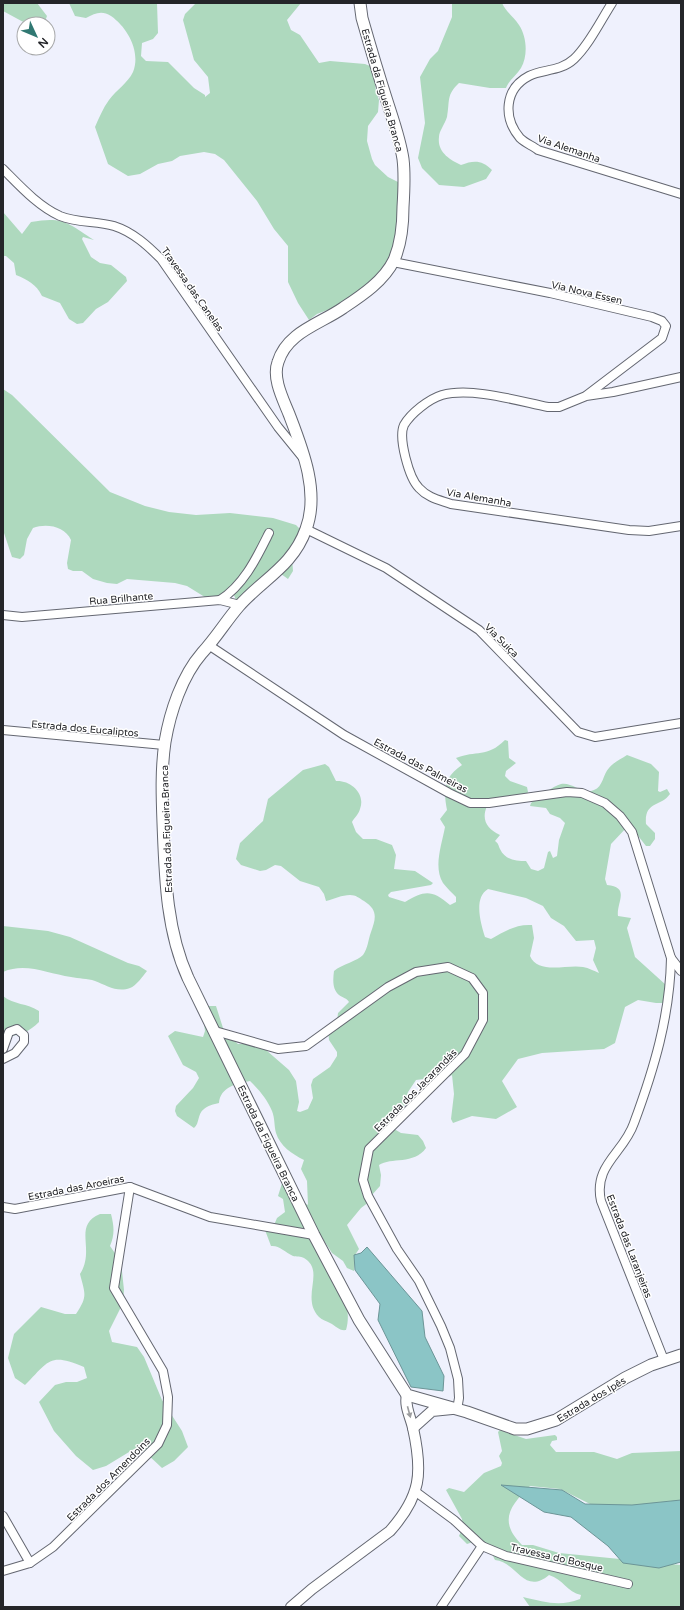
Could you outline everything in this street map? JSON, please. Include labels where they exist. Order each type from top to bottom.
[{"type":"main road","name":"Estrada da Figueira Branca","points":[[360,3],[364,24],[396,129],[402,158],[402,232],[393,262],[385,274],[360,296],[295,336],[285,347],[278,360],[276,372],[279,386],[306,461],[310,498],[306,529],[296,550],[283,567],[240,605],[210,646],[201,654],[182,687],[169,723],[164,745],[162,779],[165,863],[174,942],[188,978],[314,1235],[359,1320],[407,1395]]},
{"type":"main road","name":"Estrada dos Ipês","points":[[407,1395],[515,1429],[527,1429],[556,1420],[625,1378],[664,1360],[681,1355]]},
{"type":"street","name":"Via Alemanha","points":[[612,3],[574,59],[564,66],[548,72],[530,76],[515,87],[508,102],[508,114],[513,128],[521,140],[538,150],[681,194]]},
{"type":"street","name":"Travessa das Canelas","points":[[3,170],[32,198],[61,216],[115,226],[132,234],[149,246],[162,259],[278,427],[306,461]]},
{"type":"street","name":"Via Nova Essen","points":[[393,262],[550,293],[662,321],[666,326],[662,338],[586,396]]},
{"type":"street","name":"Via Alemanha","points":[[681,377],[614,392],[586,396],[559,407],[548,407],[481,394],[458,393],[441,395],[424,405],[411,416],[404,426],[403,444],[411,475],[418,488],[428,496],[451,504],[629,530],[649,531],[681,526]]},
{"type":"street","name":"Via Suiça","points":[[306,529],[386,568],[479,630],[578,732],[595,737],[681,723]]},
{"type":"street","points":[[220,600],[230,594],[250,568],[269,533]]},
{"type":"street","name":"Rua Brilhante","points":[[3,615],[22,617],[220,600],[240,605]]},
{"type":"street","name":"Estrada das Palmeiras","points":[[210,646],[344,735],[470,803],[489,803],[567,792],[582,793],[605,803],[620,816],[632,832],[671,958],[681,971]]},
{"type":"street","name":"Estrada dos Eucaliptos","points":[[3,730],[164,745]]},
{"type":"street","name":"Estrada das Laranjeiras","points":[[664,1360],[601,1201],[598,1188],[600,1177],[634,1126],[658,1052],[671,988],[671,958]]},
{"type":"street","name":"Estrada dos Jacarandás","points":[[214,1031],[278,1049],[306,1046],[388,987],[416,972],[448,967],[472,978],[483,992],[483,1020],[465,1054],[369,1149],[363,1180],[368,1196],[396,1249],[419,1281],[441,1326],[458,1379],[459,1398],[455,1409]]},
{"type":"street","points":[[3,1049],[9,1032],[17,1029],[24,1035],[24,1042],[15,1053],[3,1059]]},
{"type":"street","name":"Estrada das Aroeiras","points":[[3,1207],[15,1208],[130,1187],[210,1217],[314,1235]]},
{"type":"street","name":"Estrada dos Amendoins","points":[[3,1571],[30,1563],[53,1547],[158,1444],[167,1425],[168,1397],[163,1371],[114,1288],[130,1187]]},
{"type":"street","name":"Estrada da Figueira Branca","points":[[291,1607],[312,1589],[390,1531],[399,1521],[416,1492],[418,1459],[413,1428],[407,1405],[407,1395]]},
{"type":"street","points":[[413,1428],[432,1412],[455,1409]]},
{"type":"street","points":[[416,1492],[454,1520],[482,1546],[441,1607]]},
{"type":"street","points":[[3,1516],[30,1563]]},
{"type":"street","name":"Travessa do Bosque","points":[[482,1546],[506,1556],[628,1584]]},
{"type":"shaded area","points":[[3,3],[37,3],[47,16],[16,16],[16,18],[3,11]]},
{"type":"shaded area","points":[[69,3],[157,3],[158,33],[153,39],[142,43],[141,56],[146,61],[168,62],[194,88],[205,95],[205,97],[210,93],[208,77],[194,60],[183,20],[185,14],[196,3],[301,3],[287,20],[291,30],[300,35],[319,63],[330,61],[365,64],[370,66],[374,74],[376,91],[379,100],[378,112],[368,126],[367,141],[375,165],[388,177],[398,182],[400,186],[395,260],[348,302],[317,314],[309,320],[298,303],[288,282],[288,246],[274,229],[257,201],[224,160],[215,154],[204,152],[180,156],[172,161],[158,164],[140,174],[128,176],[108,164],[95,127],[107,103],[128,80],[133,72],[135,64],[134,49],[128,34],[111,16],[102,13],[86,18],[75,16]]},
{"type":"shaded area","points":[[452,3],[502,3],[522,30],[526,46],[525,58],[521,68],[506,88],[490,88],[459,83],[450,95],[447,117],[439,135],[439,142],[442,151],[453,161],[461,165],[470,162],[478,162],[485,164],[492,170],[486,179],[464,187],[439,185],[422,168],[418,158],[425,123],[420,77],[430,59],[438,51],[452,17]]},
{"type":"shaded area","points":[[3,212],[22,234],[31,222],[51,220],[65,222],[71,225],[94,240],[83,237],[82,239],[91,257],[100,263],[111,265],[126,277],[127,281],[108,302],[96,309],[83,323],[77,324],[69,319],[60,303],[42,296],[37,288],[31,283],[16,275],[14,263],[6,256],[3,256]]},
{"type":"shaded area","points":[[3,389],[12,395],[110,492],[145,506],[169,512],[196,515],[230,513],[273,518],[296,525],[302,531],[292,558],[293,571],[288,579],[281,574],[239,601],[236,600],[233,593],[208,599],[187,586],[175,583],[127,579],[117,584],[107,583],[93,579],[82,571],[73,571],[68,569],[67,563],[71,540],[68,535],[60,529],[49,526],[33,528],[27,539],[24,555],[20,559],[12,557],[3,530]]},
{"type":"shaded area","points":[[505,740],[508,741],[509,758],[516,763],[506,771],[505,776],[510,781],[527,787],[528,792],[525,796],[487,806],[485,811],[486,824],[495,833],[500,835],[495,841],[505,856],[515,860],[526,861],[531,869],[538,871],[544,868],[548,852],[550,851],[553,858],[557,856],[559,840],[565,823],[560,818],[550,814],[546,808],[530,806],[531,803],[561,784],[570,785],[585,791],[594,790],[599,786],[611,766],[627,755],[651,764],[659,772],[658,791],[660,792],[667,789],[670,794],[650,808],[646,817],[646,824],[655,833],[655,839],[650,846],[646,846],[632,828],[628,826],[611,844],[605,879],[607,885],[614,886],[619,889],[621,896],[618,916],[631,918],[627,928],[635,957],[666,985],[664,1003],[638,1000],[625,1007],[615,1043],[604,1049],[542,1053],[518,1059],[502,1081],[517,1107],[496,1119],[472,1116],[453,1123],[451,1119],[454,1094],[452,1075],[441,1081],[424,1079],[416,1080],[408,1092],[404,1107],[394,1116],[389,1126],[401,1133],[418,1135],[426,1148],[415,1157],[390,1161],[379,1165],[381,1175],[380,1186],[371,1196],[369,1202],[361,1208],[347,1225],[359,1249],[355,1255],[354,1271],[347,1268],[343,1261],[332,1253],[317,1230],[334,1266],[344,1293],[348,1318],[346,1330],[341,1330],[320,1318],[314,1309],[312,1301],[313,1270],[310,1263],[303,1257],[293,1256],[279,1248],[271,1246],[265,1230],[272,1230],[277,1218],[285,1212],[283,1199],[278,1196],[284,1177],[303,1202],[308,1205],[307,1181],[301,1169],[304,1160],[283,1146],[280,1142],[276,1133],[272,1111],[257,1088],[250,1081],[240,1083],[226,1090],[220,1098],[219,1103],[209,1106],[202,1111],[194,1128],[177,1116],[175,1111],[176,1106],[193,1088],[199,1078],[196,1072],[183,1065],[168,1036],[175,1031],[203,1037],[205,1031],[202,1008],[205,1006],[216,1006],[223,1028],[232,1039],[238,1044],[251,1044],[266,1050],[289,1070],[296,1081],[299,1102],[297,1111],[300,1112],[308,1109],[313,1098],[311,1085],[313,1079],[330,1067],[337,1056],[337,1052],[329,1040],[328,1028],[337,1022],[338,1013],[349,1002],[335,990],[333,981],[334,971],[341,966],[361,957],[365,952],[375,918],[374,911],[369,904],[350,895],[326,901],[324,894],[319,887],[300,881],[281,866],[275,865],[266,870],[260,871],[241,865],[236,859],[240,843],[263,821],[268,799],[303,770],[325,764],[329,767],[336,781],[341,781],[351,785],[359,793],[361,798],[360,809],[359,813],[352,822],[356,832],[363,839],[376,839],[392,845],[396,855],[394,869],[415,871],[433,883],[431,885],[391,892],[388,895],[389,897],[405,902],[418,895],[428,893],[444,900],[450,905],[456,902],[456,897],[443,883],[440,877],[438,863],[445,827],[440,819],[447,810],[445,796],[446,784],[452,774],[462,765],[456,758],[487,751],[499,746]],"holes":[[[488,889],[526,898],[543,906],[551,918],[564,926],[576,941],[594,940],[596,948],[593,960],[599,973],[583,967],[576,966],[554,968],[539,965],[534,962],[530,956],[534,938],[532,925],[516,927],[491,939],[485,937],[479,912],[479,905],[483,893]]]},
{"type":"shaded area","points":[[3,926],[48,931],[70,937],[128,963],[139,966],[147,971],[135,985],[121,990],[92,980],[62,976],[29,968],[12,969],[3,972]]},
{"type":"shaded area","points":[[3,996],[7,999],[39,1011],[39,1022],[31,1029],[23,1033],[14,1036],[3,1036]]},
{"type":"shaded area","points":[[100,1214],[111,1214],[114,1230],[110,1246],[121,1262],[124,1290],[123,1303],[109,1331],[112,1342],[137,1347],[144,1357],[162,1400],[182,1431],[188,1447],[174,1461],[162,1468],[145,1452],[134,1449],[106,1466],[93,1470],[76,1456],[54,1431],[39,1402],[55,1385],[66,1382],[77,1382],[87,1378],[84,1367],[63,1360],[50,1361],[25,1385],[15,1378],[8,1358],[14,1334],[41,1307],[65,1314],[76,1314],[84,1299],[80,1274],[86,1256],[87,1225],[92,1219]]},
{"type":"shaded area","points":[[367,1247],[422,1311],[425,1337],[444,1376],[443,1391],[411,1387],[378,1320],[380,1304],[355,1270],[354,1255],[361,1253]]},
{"type":"shaded area","points":[[500,1430],[526,1439],[555,1435],[557,1440],[552,1441],[550,1445],[556,1452],[594,1452],[617,1459],[632,1453],[681,1451],[681,1500],[634,1506],[594,1506],[560,1489],[530,1486],[512,1507],[509,1521],[510,1528],[522,1545],[533,1545],[559,1553],[681,1565],[681,1607],[530,1607],[523,1597],[552,1603],[565,1603],[580,1599],[581,1595],[572,1591],[558,1579],[549,1575],[533,1582],[527,1580],[503,1562],[495,1560],[490,1550],[476,1541],[467,1544],[459,1536],[463,1527],[462,1519],[446,1490],[449,1488],[464,1492],[484,1473],[501,1466],[502,1463],[499,1456],[502,1451],[498,1432]]},
{"type":"shaded area","points":[[501,1485],[562,1490],[585,1504],[632,1505],[681,1500],[681,1562],[659,1568],[623,1563],[608,1546],[571,1517],[544,1512]]}]
